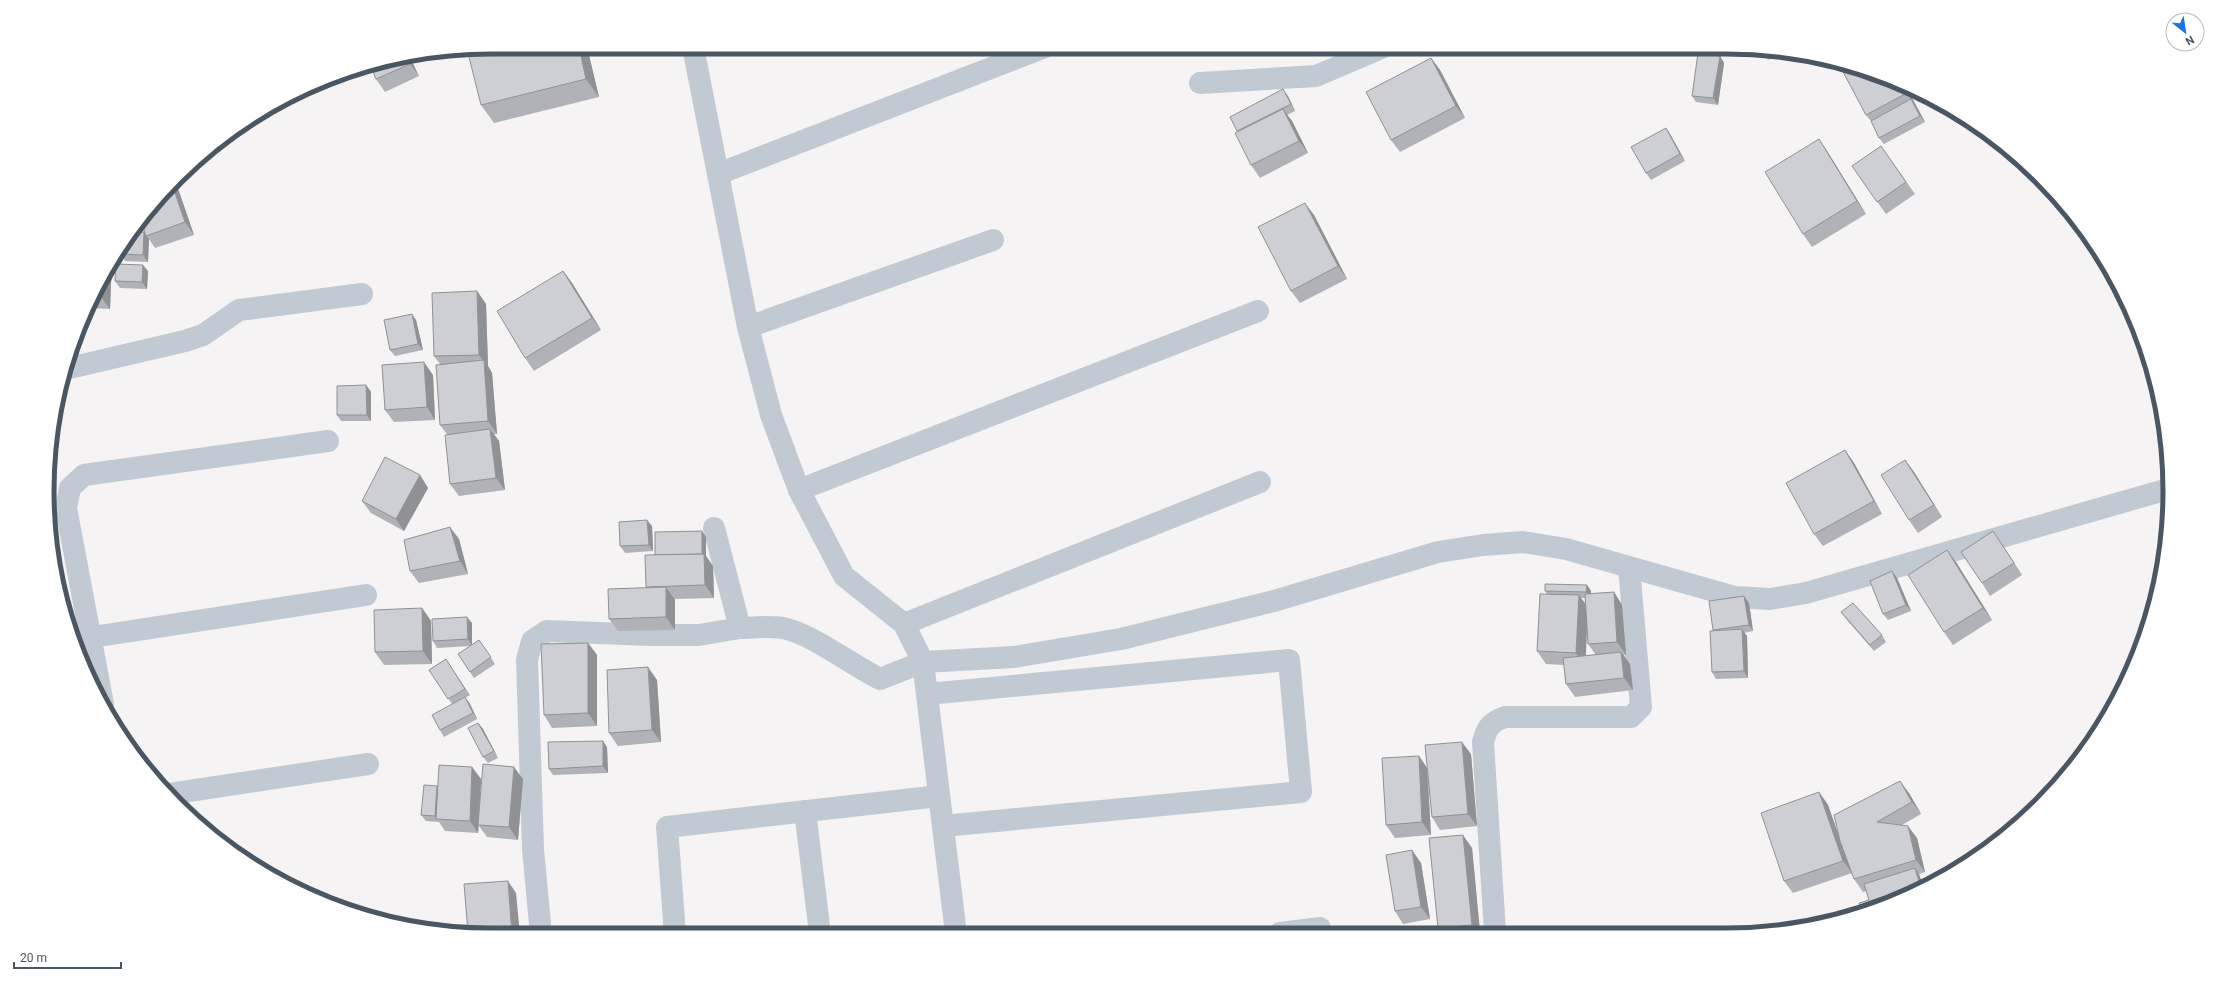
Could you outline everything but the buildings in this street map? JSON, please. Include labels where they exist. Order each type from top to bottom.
[{"type":"street","points":[[694,54],[748,327],[771,415],[799,490],[844,576],[904,624],[923,662],[955,928]]},
{"type":"street","points":[[718,174],[1028,54]]},
{"type":"street","points":[[1200,83],[1316,76],[1368,54]]},
{"type":"street","points":[[748,327],[993,240]]},
{"type":"street","points":[[72,367],[186,341],[203,335],[239,310],[362,294]]},
{"type":"street","points":[[799,490],[1258,311]]},
{"type":"street","points":[[89,662],[81,639],[66,508],[70,488],[84,475],[328,441]]},
{"type":"street","points":[[904,624],[1260,482]]},
{"type":"street","points":[[540,928],[533,849],[527,660],[532,640],[547,631],[650,635],[699,635],[740,628],[785,628],[806,635],[855,666],[880,679],[923,662],[1014,656],[1121,640],[1274,601],[1438,552],[1483,545],[1524,542],[1566,549],[1735,597],[1770,599],[1806,593],[2163,490]]},
{"type":"street","points":[[714,528],[740,628]]},
{"type":"street","points":[[1495,928],[1483,742],[1486,730],[1492,722],[1505,717],[1631,717],[1637,712],[1641,707],[1629,567]]},
{"type":"street","points":[[81,639],[366,595]]},
{"type":"street","points":[[927,694],[1289,660],[1301,792],[943,826]]},
{"type":"street","points":[[175,793],[368,764]]},
{"type":"street","points":[[675,928],[667,827],[939,796]]},
{"type":"street","points":[[805,811],[819,928]]}]
